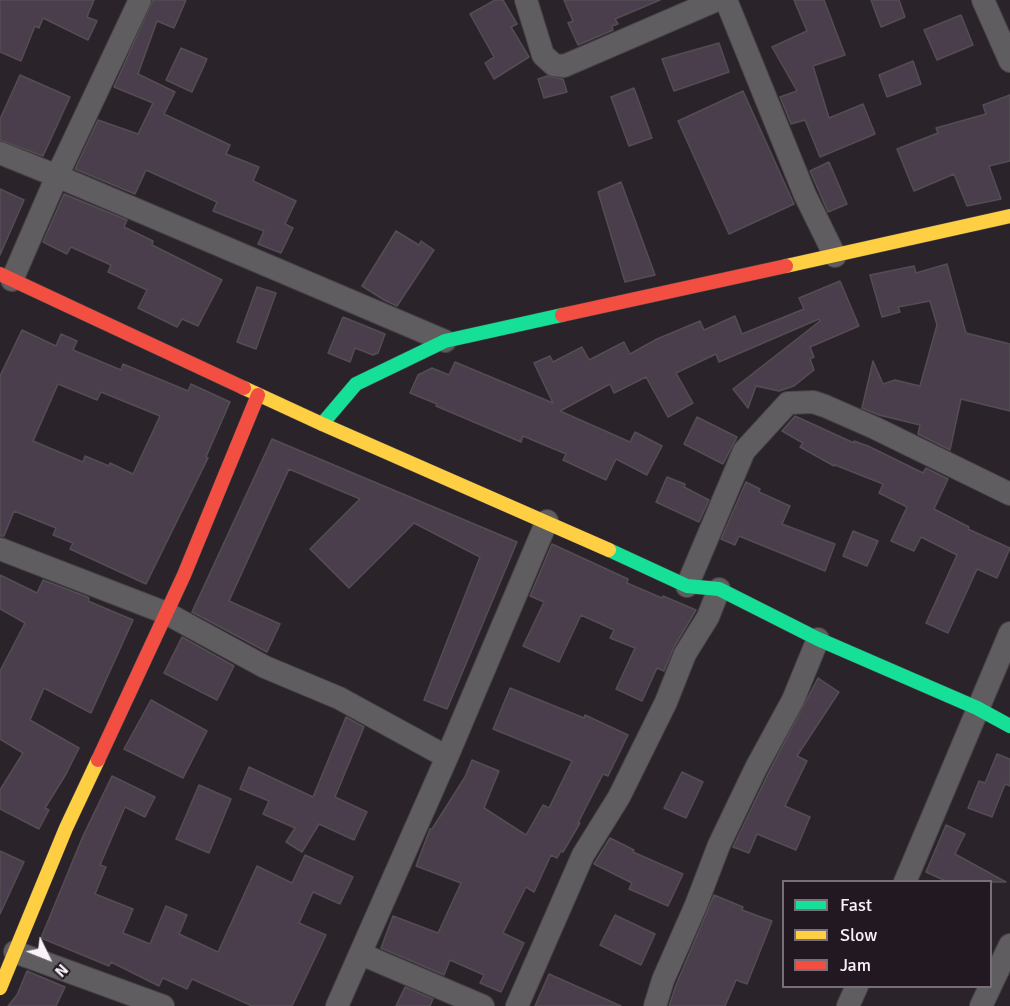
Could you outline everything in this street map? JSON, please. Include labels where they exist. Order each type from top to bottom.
[{"type":"street","points":[[140,0],[57,176],[6,277],[258,395],[547,521],[687,586],[718,589],[818,639],[977,708],[1010,726]]},
{"type":"street","points":[[526,0],[543,55],[554,65],[564,66],[717,0]]},
{"type":"street","points":[[726,0],[805,195],[835,256]]},
{"type":"street","points":[[983,0],[1010,61]]},
{"type":"street","points":[[0,153],[445,341]]},
{"type":"street","points":[[322,424],[356,384],[445,341],[1010,216]]},
{"type":"street","points":[[0,988],[66,828],[184,575],[258,395]]},
{"type":"street","points":[[687,586],[744,451],[788,403],[813,402],[825,406],[1010,494]]},
{"type":"street","points":[[337,1006],[447,757],[547,521]]},
{"type":"street","points":[[0,549],[166,614],[266,667],[339,698],[447,757]]},
{"type":"street","points":[[517,1006],[583,855],[619,797],[666,702],[685,654],[708,617],[718,589]]},
{"type":"street","points":[[906,880],[1010,633]]},
{"type":"street","points":[[655,1006],[719,844],[756,768],[794,700],[818,639]]},
{"type":"street","points":[[992,983],[1010,945]]},
{"type":"street","points":[[15,952],[163,1006]]},
{"type":"street","points":[[361,954],[483,1006]]},
{"type":"street","points":[[849,1006],[857,988]]},
{"type":"street","points":[[981,1006],[990,988]]},
{"type":"building","points":[[0,0],[94,0],[87,17],[97,21],[88,40],[43,18],[39,28],[35,26],[21,61],[0,52]]},
{"type":"building","points":[[153,0],[186,0],[174,28],[157,21],[138,74],[175,92],[164,114],[230,145],[226,154],[259,167],[253,181],[296,201],[285,224],[293,228],[281,253],[258,244],[264,231],[213,211],[217,202],[146,170],[135,194],[75,169],[98,120],[138,134],[153,103],[114,87]]},
{"type":"building","points":[[495,0],[503,0],[517,24],[511,27],[529,57],[494,79],[485,63],[494,57],[470,14]]},
{"type":"building","points":[[564,0],[660,0],[615,19],[618,24],[612,26],[613,30],[578,45],[568,23],[573,21]]},
{"type":"building","points":[[794,0],[824,0],[845,55],[813,66],[829,118],[863,104],[875,134],[820,157],[805,120],[791,124],[780,97],[797,91],[772,47],[807,31]]},
{"type":"building","points":[[871,0],[899,0],[905,17],[881,27]]},
{"type":"building","points":[[961,15],[973,45],[937,60],[924,30]]},
{"type":"building","points":[[719,43],[729,72],[674,91],[662,59]]},
{"type":"building","points":[[181,48],[207,59],[192,92],[166,80]]},
{"type":"building","points":[[913,61],[921,84],[887,97],[879,75]]},
{"type":"building","points":[[20,75],[70,97],[43,156],[0,140],[0,119]]},
{"type":"building","points":[[547,76],[563,79],[567,92],[544,98],[538,79]]},
{"type":"building","points":[[634,88],[652,138],[629,146],[611,97]]},
{"type":"building","points":[[743,91],[794,204],[729,234],[678,121]]},
{"type":"building","points":[[1010,95],[1010,161],[989,166],[1001,199],[967,206],[954,174],[914,191],[897,149],[938,133],[936,128],[986,114],[983,105]]},
{"type":"building","points":[[829,162],[847,204],[828,212],[810,171]]},
{"type":"building","points":[[621,182],[655,275],[625,282],[598,192]]},
{"type":"building","points":[[0,189],[24,200],[0,255]]},
{"type":"building","points":[[64,194],[127,220],[124,227],[153,241],[152,245],[222,280],[198,326],[182,319],[177,327],[138,308],[147,290],[108,272],[111,265],[71,247],[67,254],[43,242]]},
{"type":"building","points":[[396,231],[419,245],[421,241],[434,250],[397,306],[362,286]]},
{"type":"building","points":[[947,264],[966,333],[1010,344],[1010,411],[961,399],[950,450],[918,434],[920,425],[879,415],[862,408],[873,361],[883,384],[895,380],[920,386],[937,325],[930,301],[898,307],[900,312],[882,317],[870,275],[914,266],[916,273]]},
{"type":"building","points":[[840,281],[859,326],[810,347],[814,357],[810,359],[814,370],[794,386],[779,391],[756,386],[748,408],[733,389],[820,321],[819,319],[719,362],[716,354],[676,373],[693,403],[668,417],[646,377],[614,393],[610,384],[560,411],[630,442],[635,432],[662,446],[647,475],[616,459],[606,480],[563,460],[566,454],[523,436],[521,442],[410,393],[418,375],[432,368],[449,375],[455,362],[553,403],[534,363],[550,356],[553,362],[582,347],[589,360],[624,342],[630,354],[657,339],[700,321],[704,330],[735,316],[742,334],[804,309],[799,298]]},
{"type":"building","points":[[257,287],[276,293],[256,349],[237,342]]},
{"type":"building","points":[[343,317],[385,334],[378,353],[373,355],[355,348],[350,362],[328,353]]},
{"type":"building","points":[[22,330],[56,346],[61,334],[77,341],[73,350],[121,370],[123,364],[188,391],[191,384],[230,402],[206,457],[208,458],[146,584],[70,549],[73,543],[53,535],[56,528],[14,511],[4,536],[0,536],[0,376]],"holes":[[[58,384],[97,400],[101,392],[160,416],[133,474],[110,463],[109,466],[85,456],[83,462],[33,441]]]},
{"type":"building","points":[[795,416],[854,443],[854,441],[868,446],[923,473],[926,468],[948,479],[934,509],[969,527],[968,529],[1010,548],[997,578],[977,569],[948,633],[926,623],[957,555],[921,537],[914,551],[891,541],[907,507],[879,493],[883,484],[834,466],[800,447],[803,443],[782,431]]},
{"type":"building","points":[[697,417],[737,437],[723,464],[684,444]]},
{"type":"building","points":[[272,439],[517,542],[447,709],[424,700],[480,557],[414,523],[349,588],[310,549],[360,499],[289,469],[229,601],[280,624],[267,652],[192,612]]},
{"type":"building","points":[[667,477],[685,484],[684,487],[709,500],[699,522],[656,502]]},
{"type":"building","points":[[746,482],[760,489],[759,492],[790,506],[782,524],[835,544],[825,571],[739,536],[735,545],[721,539]]},
{"type":"building","points":[[853,531],[878,541],[867,566],[843,556]]},
{"type":"building","points":[[552,544],[628,579],[627,583],[696,610],[674,647],[664,671],[657,668],[642,701],[616,689],[635,648],[610,638],[614,630],[581,615],[559,662],[523,646],[544,602],[530,596]]},
{"type":"building","points":[[0,575],[37,593],[43,580],[85,596],[89,598],[88,601],[133,620],[91,713],[44,688],[30,720],[79,748],[45,808],[49,810],[39,829],[0,809],[0,790],[23,753],[0,739],[0,671],[25,623],[0,609]]},
{"type":"building","points":[[182,637],[234,666],[217,700],[164,673]]},
{"type":"building","points":[[818,678],[839,692],[797,756],[807,761],[785,806],[810,817],[796,850],[757,834],[749,853],[733,847],[768,774]]},
{"type":"building","points":[[510,688],[584,718],[585,715],[628,735],[608,776],[603,774],[578,823],[580,823],[563,852],[561,851],[557,858],[551,855],[534,892],[526,887],[503,933],[524,943],[501,992],[480,983],[484,975],[450,960],[444,975],[381,948],[393,916],[438,933],[461,883],[416,866],[430,829],[465,777],[472,760],[499,771],[484,808],[526,835],[543,805],[549,808],[572,761],[493,729]]},
{"type":"building","points":[[151,700],[207,731],[183,778],[124,749]]},
{"type":"building","points":[[346,717],[364,727],[335,797],[367,812],[354,840],[319,824],[302,852],[286,842],[295,828],[263,814],[269,801],[240,789],[249,767],[313,797]]},
{"type":"building","points":[[997,754],[1010,759],[1010,786],[1005,784],[992,817],[968,808],[979,781],[985,783]]},
{"type":"building","points":[[682,772],[703,782],[686,818],[664,808]]},
{"type":"building","points":[[112,776],[155,797],[145,817],[125,807],[100,865],[106,867],[95,894],[133,909],[123,933],[150,944],[166,906],[187,915],[179,934],[218,952],[257,866],[292,883],[305,855],[353,877],[340,904],[313,892],[299,923],[326,935],[292,1006],[252,1006],[192,979],[187,989],[163,978],[159,986],[111,962],[109,966],[41,938],[83,836]]},
{"type":"building","points":[[199,785],[231,799],[209,853],[176,839]]},
{"type":"building","points":[[946,825],[965,834],[955,854],[1006,882],[944,880],[926,872]]},
{"type":"building","points":[[610,838],[634,850],[633,852],[683,874],[668,906],[629,889],[632,883],[594,864]]},
{"type":"building","points":[[0,851],[24,862],[0,914]]},
{"type":"building","points":[[714,895],[743,907],[742,910],[772,921],[747,984],[736,980],[725,1006],[669,1006],[676,985]]},
{"type":"building","points":[[615,915],[655,934],[641,965],[600,945]]},
{"type":"building","points":[[27,971],[65,987],[56,1006],[8,1006],[17,995]]},
{"type":"building","points":[[549,974],[621,1006],[535,1006]]},
{"type":"building","points":[[405,987],[433,999],[430,1006],[396,1006]]},
{"type":"traffic: fast","points":[[322,424],[356,384],[445,341],[562,315]]},
{"type":"traffic: fast","points":[[609,550],[687,586],[719,589],[818,639],[977,708],[1010,726]]},
{"type":"traffic: slow","points":[[786,266],[1010,216]]},
{"type":"traffic: slow","points":[[244,388],[609,550]]},
{"type":"traffic: slow","points":[[0,988],[66,828],[98,760]]},
{"type":"traffic: jam","points":[[562,315],[786,266]]},
{"type":"traffic: jam","points":[[0,274],[244,388]]},
{"type":"traffic: jam","points":[[98,760],[184,575],[258,395]]}]
